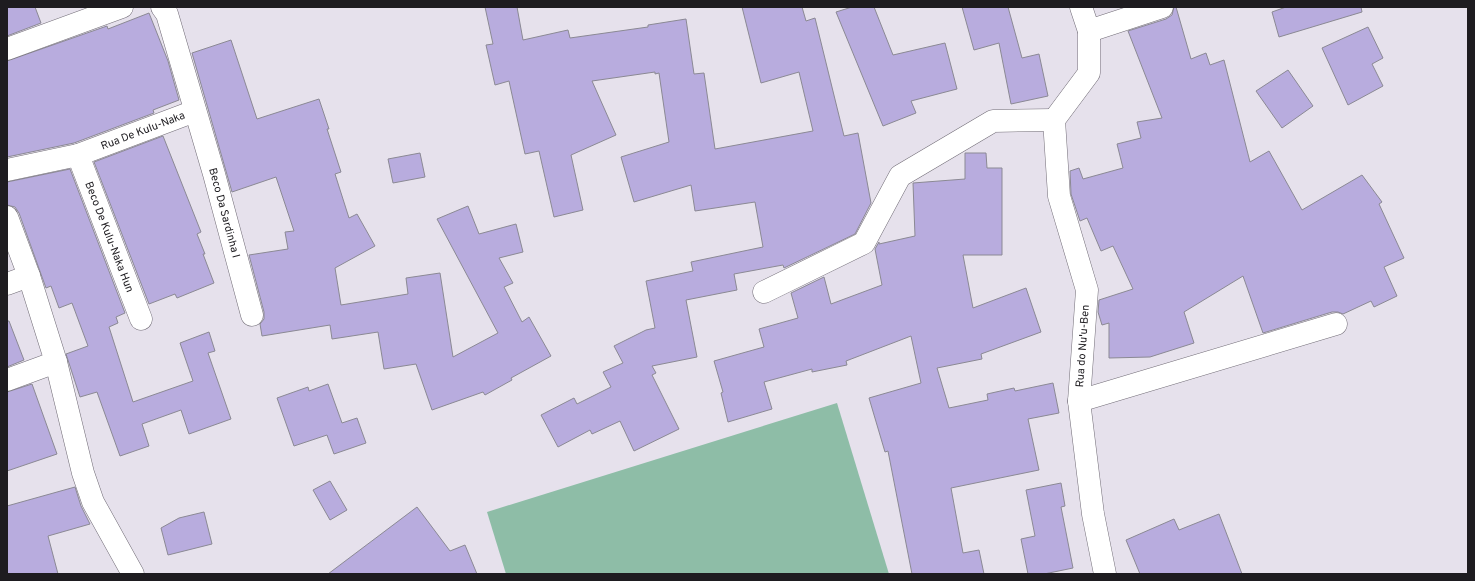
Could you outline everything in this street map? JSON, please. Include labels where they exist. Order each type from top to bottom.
[{"type":"street","points":[[7,49],[122,7]]},
{"type":"street","name":"Rua De Kulu-Naka","points":[[7,170],[78,155],[195,111],[167,14],[162,7]]},
{"type":"street","points":[[764,292],[864,243],[900,176],[993,121],[1054,120],[1089,73],[1089,31],[1080,7]]},
{"type":"street","points":[[1089,31],[1162,7]]},
{"type":"street","name":"Beco Da Sardinha I","points":[[195,111],[252,315]]},
{"type":"street","name":"Rua do Nu'u-Ben","points":[[1054,120],[1059,196],[1087,290],[1079,401],[1093,514],[1105,574]]},
{"type":"street","name":"Beco De Kulu-Naka Hun","points":[[78,155],[140,319]]},
{"type":"street","points":[[7,217],[56,362],[83,473],[93,502],[133,574]]},
{"type":"street","points":[[7,284],[28,276]]},
{"type":"street","points":[[1079,401],[1336,324]]},
{"type":"street","points":[[7,380],[56,362]]},
{"type":"green space","points":[[837,403],[889,574],[506,574],[487,512]]},
{"type":"building","points":[[7,7],[35,7],[41,23],[7,36]]},
{"type":"building","points":[[485,7],[517,7],[523,40],[568,30],[570,38],[648,27],[648,25],[686,19],[694,74],[704,73],[715,149],[813,131],[799,72],[761,83],[742,7],[802,7],[806,21],[815,18],[844,136],[858,133],[871,203],[855,234],[784,268],[783,265],[734,274],[737,290],[686,300],[697,357],[652,366],[656,373],[652,375],[679,429],[634,451],[620,421],[592,434],[590,430],[558,447],[541,415],[574,398],[577,404],[611,387],[603,372],[623,363],[614,346],[646,330],[655,328],[646,281],[693,271],[691,262],[763,247],[755,202],[695,211],[691,185],[634,202],[621,157],[669,142],[659,73],[655,74],[655,72],[592,81],[616,135],[571,155],[583,210],[554,217],[539,151],[525,154],[509,81],[495,85],[486,45],[493,44]]},
{"type":"building","points":[[852,7],[874,7],[893,55],[945,43],[957,89],[911,101],[916,113],[883,126],[836,12]]},
{"type":"building","points":[[962,7],[1008,7],[1022,58],[1039,54],[1048,96],[1011,104],[999,43],[974,50]]},
{"type":"building","points":[[1174,7],[1176,7],[1191,59],[1206,53],[1210,65],[1224,60],[1250,162],[1269,151],[1302,210],[1362,175],[1382,202],[1379,204],[1404,258],[1384,267],[1397,296],[1374,307],[1371,301],[1343,314],[1332,312],[1263,333],[1243,276],[1184,312],[1194,343],[1150,357],[1109,358],[1109,323],[1102,325],[1098,312],[1099,300],[1133,289],[1113,246],[1101,251],[1087,218],[1080,221],[1071,194],[1070,171],[1079,168],[1083,179],[1123,168],[1117,144],[1141,138],[1137,122],[1162,118],[1128,31],[1166,19],[1172,15]]},
{"type":"building","points":[[1286,7],[1361,7],[1362,12],[1279,37],[1272,12]]},
{"type":"building","points":[[149,13],[168,61],[179,100],[153,110],[154,113],[74,143],[7,157],[7,61],[107,26],[108,29]]},
{"type":"building","points":[[1368,27],[1383,58],[1372,64],[1383,86],[1348,105],[1322,48]]},
{"type":"building","points":[[231,40],[257,119],[319,99],[341,172],[335,174],[349,218],[357,214],[375,246],[335,268],[341,305],[408,294],[406,278],[440,273],[453,357],[498,333],[437,219],[468,206],[479,234],[516,224],[523,252],[499,258],[513,283],[504,287],[522,322],[529,317],[551,356],[511,378],[512,380],[485,395],[483,392],[432,410],[416,364],[384,369],[378,332],[332,339],[330,325],[262,336],[260,324],[264,319],[264,312],[249,255],[288,249],[285,232],[294,231],[276,177],[232,192],[192,53]]},
{"type":"building","points":[[1288,70],[1313,106],[1282,128],[1256,91]]},
{"type":"building","points":[[163,136],[201,232],[197,234],[214,283],[177,298],[175,294],[149,304],[94,162]]},
{"type":"building","points":[[420,153],[425,177],[393,183],[388,159]]},
{"type":"building","points":[[965,153],[986,153],[987,168],[1002,168],[1002,255],[963,255],[973,308],[1026,288],[1041,332],[981,354],[982,359],[937,368],[949,408],[988,400],[987,394],[1014,388],[1015,391],[1053,383],[1059,413],[1028,419],[1039,470],[951,488],[963,553],[979,550],[984,574],[912,574],[888,451],[885,452],[869,398],[921,383],[911,336],[846,361],[847,365],[812,372],[812,369],[764,382],[772,409],[728,422],[721,393],[723,392],[714,361],[764,347],[759,329],[798,318],[791,293],[824,277],[831,304],[882,285],[875,249],[879,242],[879,244],[915,236],[913,183],[965,179]]},
{"type":"building","points":[[70,169],[125,313],[116,317],[118,323],[109,327],[133,402],[193,381],[180,343],[209,332],[215,351],[208,353],[231,419],[189,434],[181,410],[142,424],[149,446],[120,456],[97,392],[80,397],[66,354],[88,346],[72,303],[59,308],[51,286],[46,288],[19,213],[15,207],[7,205],[7,182]]},
{"type":"building","points":[[7,321],[9,321],[24,360],[7,367]]},
{"type":"building","points":[[32,384],[57,454],[7,471],[7,392]]},
{"type":"building","points":[[328,384],[342,423],[357,418],[366,443],[334,454],[327,435],[294,446],[277,398],[308,387],[309,391]]},
{"type":"building","points":[[330,481],[347,510],[330,520],[313,490]]},
{"type":"building","points":[[1061,483],[1065,506],[1061,507],[1073,568],[1044,574],[1028,574],[1021,539],[1035,536],[1026,490]]},
{"type":"building","points":[[75,487],[81,506],[90,524],[48,536],[58,574],[7,574],[7,506]]},
{"type":"building","points":[[417,507],[450,551],[465,545],[477,574],[328,574]]},
{"type":"building","points":[[204,512],[212,544],[168,555],[161,528],[179,518]]},
{"type":"building","points":[[1219,514],[1242,574],[1140,574],[1126,540],[1174,519],[1179,530]]}]
